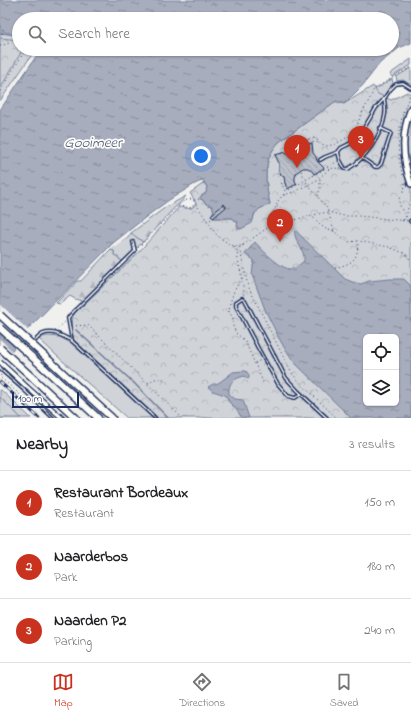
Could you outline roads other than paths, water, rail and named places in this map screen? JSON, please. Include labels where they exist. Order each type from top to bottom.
[{"type":"highway","points":[[0,315],[112,418]]},
{"type":"highway","points":[[0,328],[98,418]]},
{"type":"highway","points":[[0,348],[76,418]]},
{"type":"main road","points":[[411,108],[405,127],[404,144],[405,164],[411,184]]},
{"type":"street","points":[[0,362],[62,418]]},
{"type":"lane","points":[[320,160],[338,152],[341,148],[361,134],[376,108],[396,84],[403,83],[411,88]]},
{"type":"lane","points":[[338,152],[340,160],[346,169],[356,164],[362,158],[372,145],[386,114],[384,99]]},
{"type":"lane","points":[[362,158],[375,167],[378,167],[381,164],[391,133],[380,128]]},
{"type":"lane","points":[[72,341],[68,318],[135,252],[133,242]]},
{"type":"lane","points":[[301,394],[295,398],[288,396],[278,384],[236,306],[236,302],[242,298],[246,300],[286,378],[327,418]]},
{"type":"lane","points":[[24,351],[42,335],[54,333],[62,335],[72,341],[155,418]]},
{"type":"lane","points":[[0,369],[53,418]]},
{"type":"water","name":"Gooimeer","points":[[0,0],[411,0],[411,43],[399,48],[399,12],[12,12],[12,34],[0,33]]},
{"type":"water","name":"Gooimeer","points":[[36,56],[389,56],[380,63],[363,85],[344,104],[336,101],[279,142],[267,164],[266,179],[270,204],[259,209],[254,214],[252,223],[238,229],[238,222],[236,222],[233,218],[213,218],[211,215],[214,211],[212,206],[206,204],[200,199],[200,197],[207,192],[205,183],[203,181],[193,185],[151,213],[113,243],[28,329],[0,366],[0,110]]},
{"type":"water","points":[[295,230],[345,279],[361,284],[369,281],[404,279],[410,285],[411,418],[351,418],[294,362],[281,342],[266,312],[252,275],[254,260],[245,254],[255,242],[271,258],[282,266],[290,269],[294,268],[304,261],[303,253],[295,237]]},
{"type":"water","points":[[246,371],[249,378],[248,379],[244,376],[237,378],[232,382],[229,390],[229,394],[235,399],[243,400],[249,418],[242,418],[225,395],[213,391],[208,387],[220,382],[233,372]]},
{"type":"waterway","points":[[76,330],[134,383],[168,418]]},
{"type":"railway","points":[[0,382],[39,418]]},
{"type":"place","name":"Naarden P2","points":[[361,159]]},
{"type":"place","name":"Restaurant Bordeaux","points":[[297,168]]},
{"type":"place","name":"Naarderbos","points":[[280,242]]}]
